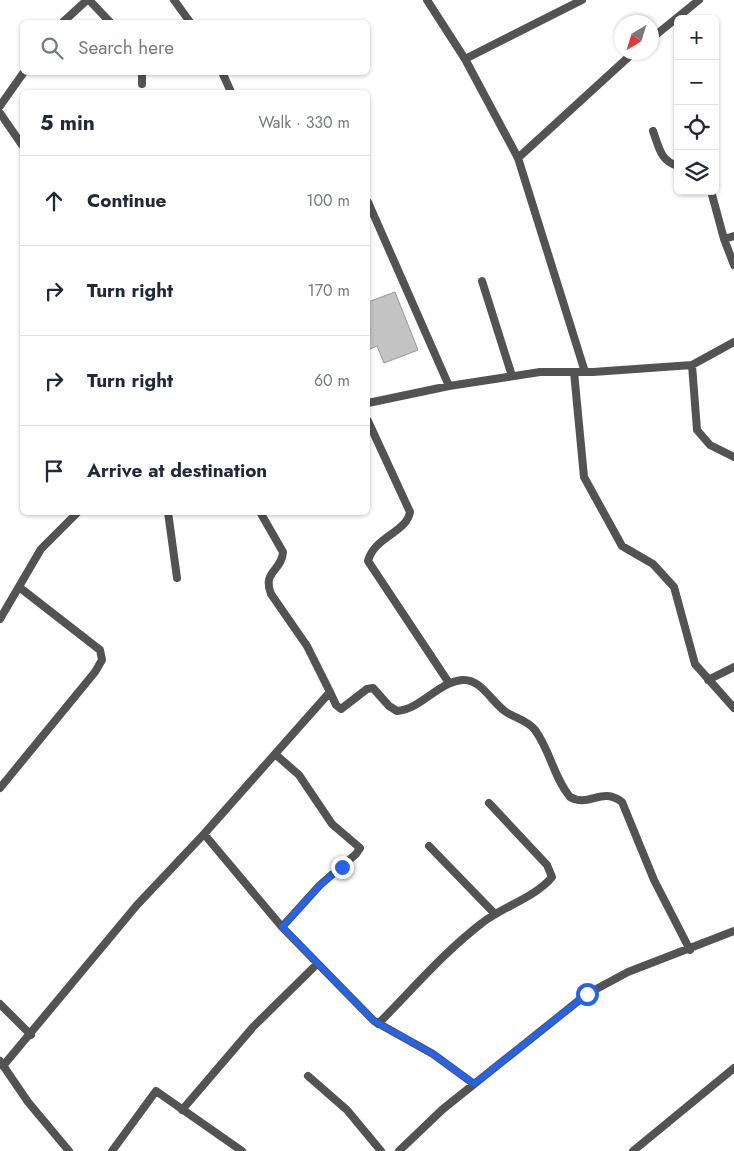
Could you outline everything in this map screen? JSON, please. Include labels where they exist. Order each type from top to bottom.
[{"type":"street","points":[[65,20],[88,0],[108,20]]},
{"type":"street","points":[[174,0],[189,20]]},
{"type":"street","points":[[427,0],[465,59],[518,158],[585,372]]},
{"type":"street","points":[[465,59],[582,0]]},
{"type":"street","points":[[659,32],[699,0]]},
{"type":"street","points":[[518,158],[625,60]]},
{"type":"street","points":[[0,106],[22,75]]},
{"type":"street","points":[[142,75],[142,84]]},
{"type":"street","points":[[224,75],[231,90]]},
{"type":"street","points":[[0,113],[20,142]]},
{"type":"street","points":[[653,131],[662,157],[674,165]]},
{"type":"street","points":[[712,195],[724,239],[734,265]]},
{"type":"street","points":[[370,207],[448,386]]},
{"type":"street","points":[[724,239],[734,236]]},
{"type":"street","points":[[482,281],[512,376]]},
{"type":"street","points":[[370,403],[448,386],[540,372],[585,372],[692,365],[734,342]]},
{"type":"street","points":[[692,365],[698,430],[710,445],[734,457]]},
{"type":"street","points":[[574,372],[584,477],[622,546],[653,564],[671,581],[695,664],[734,708]]},
{"type":"street","points":[[370,425],[410,512],[406,520],[374,548],[369,558],[369,565],[449,683]]},
{"type":"street","points":[[0,619],[41,549],[75,515]]},
{"type":"street","points":[[168,515],[177,578]]},
{"type":"street","points":[[262,515],[283,552],[282,559],[268,578],[271,594],[308,646],[336,705],[341,709],[367,689],[374,688],[394,709],[403,710],[449,683],[463,680],[478,684],[507,713],[526,720],[536,730],[567,793],[572,798],[582,801],[608,795],[622,802],[654,880],[690,950]]},
{"type":"street","points":[[0,788],[95,672],[102,660],[100,650],[19,587]]},
{"type":"street","points":[[708,680],[734,667]]},
{"type":"street","points":[[69,1151],[28,1102],[2,1064],[31,1035],[138,905],[330,692]]},
{"type":"street","points":[[275,754],[299,774],[332,824],[360,848],[356,854],[320,885],[282,927]]},
{"type":"street","points":[[378,1024],[459,942],[495,914],[549,881],[552,874],[547,865],[489,802]]},
{"type":"street","points":[[204,834],[282,927],[316,964],[378,1024],[433,1054],[474,1084]]},
{"type":"street","points":[[429,846],[495,914]]},
{"type":"street","points":[[399,1151],[443,1109],[593,990],[628,972],[690,950],[734,931]]},
{"type":"street","points":[[182,1110],[253,1028],[316,964]]},
{"type":"street","points":[[0,1004],[31,1035]]},
{"type":"street","points":[[633,1151],[734,1068]]},
{"type":"street","points":[[308,1076],[352,1114],[381,1151]]},
{"type":"street","points":[[112,1151],[156,1091],[242,1151]]},
{"type":"building","points":[[395,292],[418,350],[384,363],[377,346],[370,349],[370,301]]},
{"type":"route","points":[[342,867],[320,885],[282,927],[374,1021],[433,1054],[474,1084],[533,1039],[587,994]]}]
